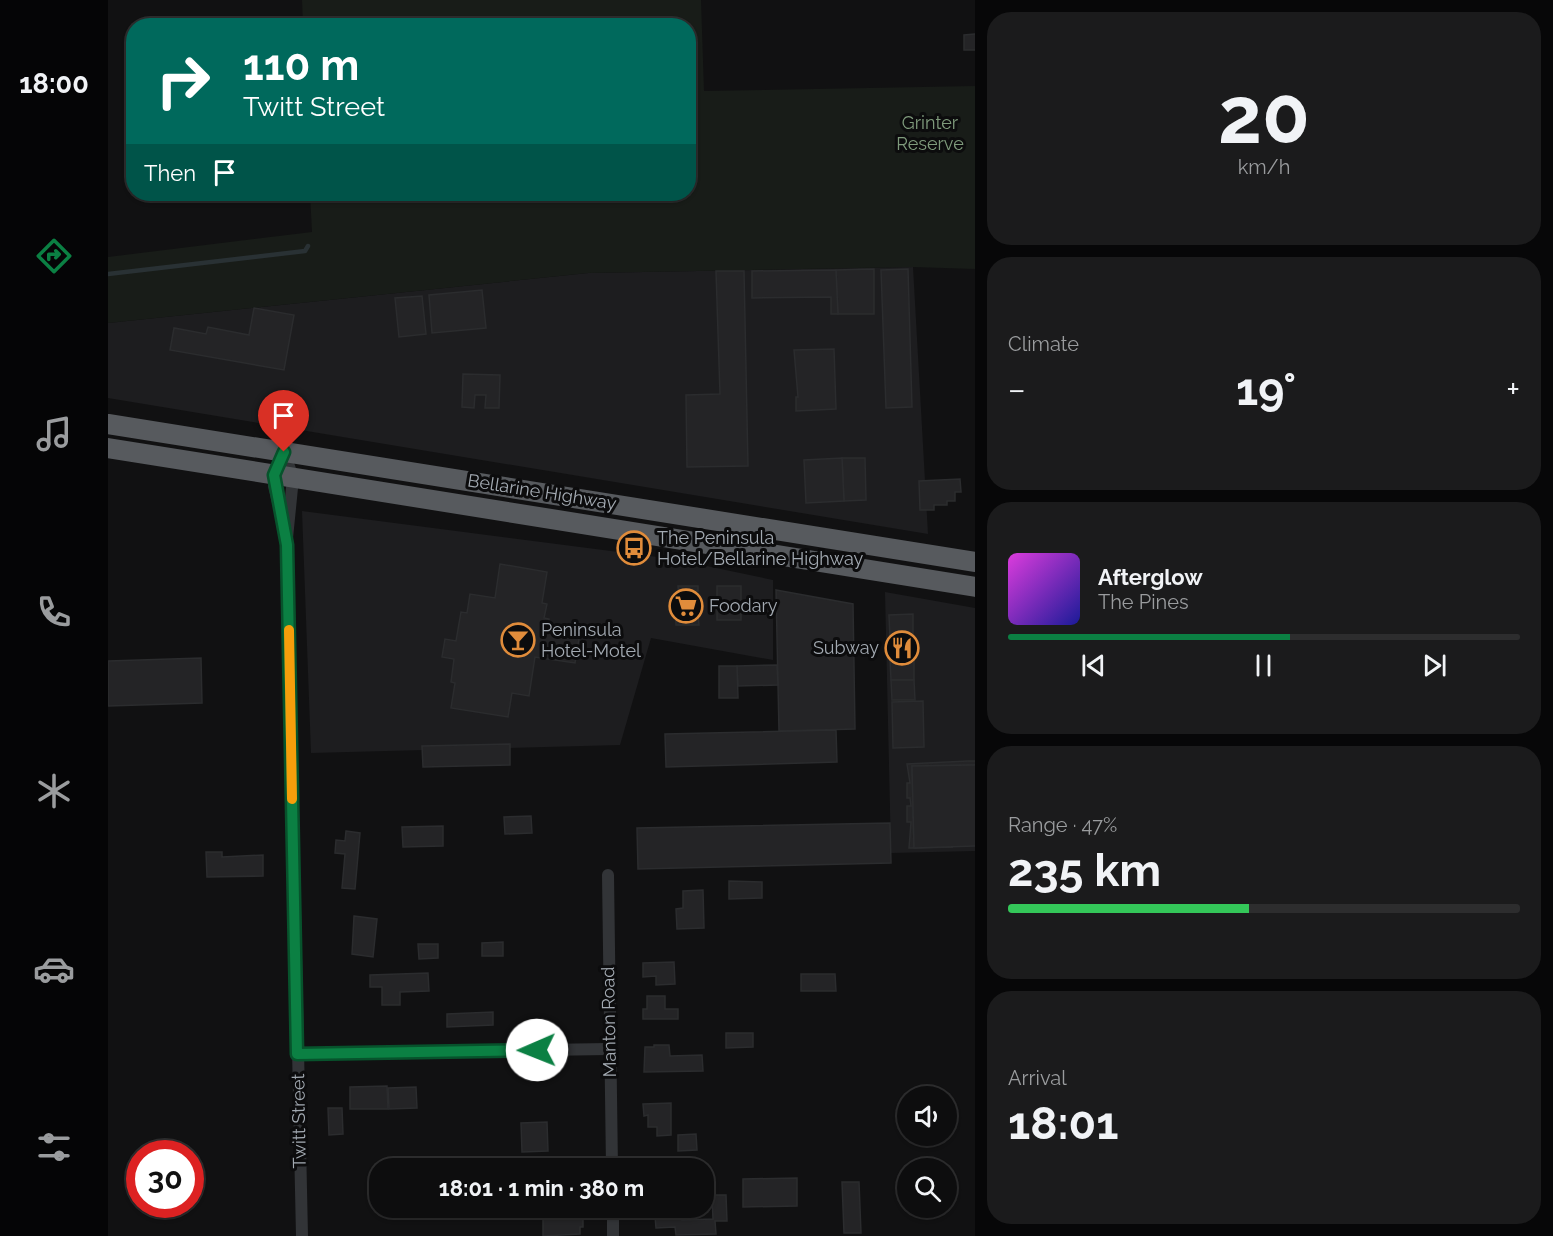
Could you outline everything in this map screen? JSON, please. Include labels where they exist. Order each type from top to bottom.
[{"type":"highway","name":"Bellarine Highway","points":[[108,423],[975,562]]},
{"type":"highway","name":"Bellarine Highway","points":[[108,448],[975,587]]},
{"type":"street","name":"Twitt Street","points":[[284,452],[302,1236]]},
{"type":"street","name":"Twitt Street","points":[[284,452],[286,538]]},
{"type":"street","name":"Manton Road","points":[[608,875],[612,1158]]},
{"type":"street","points":[[297,1054],[609,1049]]},
{"type":"street","points":[[613,1218],[613,1236]]},
{"type":"shaded area","points":[[913,267],[928,534],[108,398],[108,323],[588,273]]},
{"type":"shaded area","points":[[302,511],[673,559],[773,580],[773,660],[651,638],[620,745],[311,753]]},
{"type":"shaded area","points":[[885,592],[975,608],[975,851],[891,853]]},
{"type":"green space","name":"Grinter Reserve","points":[[302,0],[701,0],[704,91],[975,86],[975,269],[913,267],[588,273],[108,323],[108,257],[312,232],[310,201],[696,201],[696,18],[303,18]]},
{"type":"building","points":[[975,34],[975,50],[964,50],[964,35]]},
{"type":"building","points":[[874,269],[874,314],[838,314],[836,270]]},
{"type":"building","points":[[908,269],[912,407],[886,408],[881,270]]},
{"type":"building","points":[[836,270],[838,314],[831,314],[831,297],[752,298],[752,271]]},
{"type":"building","points":[[716,271],[744,271],[748,466],[687,467],[686,395],[720,394]]},
{"type":"building","points":[[482,290],[486,328],[432,333],[429,295]]},
{"type":"building","points":[[422,296],[426,334],[399,337],[395,298]]},
{"type":"building","points":[[254,308],[294,315],[284,370],[170,350],[174,328],[206,334],[208,327],[249,335]]},
{"type":"building","points":[[834,349],[836,409],[796,411],[796,397],[798,397],[794,350]]},
{"type":"building","points":[[463,374],[500,375],[499,408],[485,408],[486,395],[475,395],[474,408],[462,407]]},
{"type":"building","points":[[842,458],[865,458],[866,500],[844,501]]},
{"type":"building","points":[[842,458],[844,501],[806,503],[804,460]]},
{"type":"building","points":[[960,479],[961,492],[955,492],[955,501],[947,501],[947,505],[934,505],[934,510],[920,510],[919,481]]},
{"type":"building","name":"Peninsula Hotel-Motel","points":[[500,564],[547,572],[542,603],[547,604],[544,618],[549,619],[548,628],[580,633],[575,663],[535,657],[529,696],[512,693],[508,717],[451,708],[455,683],[451,682],[454,659],[442,657],[445,639],[456,641],[461,612],[467,613],[470,594],[495,598]]},
{"type":"building","name":"Foodary","points":[[678,586],[698,586],[698,591],[696,591],[699,625],[676,625],[675,597],[679,596]]},
{"type":"building","points":[[717,586],[741,586],[741,620],[717,620]]},
{"type":"building","points":[[776,590],[853,604],[855,729],[779,731]]},
{"type":"building","points":[[913,614],[913,637],[890,638],[889,615]]},
{"type":"building","name":"Subway","points":[[913,637],[914,658],[890,659],[890,638]]},
{"type":"building","points":[[201,658],[202,703],[108,706],[108,661]]},
{"type":"building","points":[[914,658],[914,680],[891,680],[890,659]]},
{"type":"building","points":[[777,665],[778,685],[738,686],[737,666]]},
{"type":"building","points":[[719,666],[737,666],[738,698],[719,698]]},
{"type":"building","points":[[891,680],[914,680],[915,700],[892,700]]},
{"type":"building","points":[[923,701],[924,747],[893,748],[892,702]]},
{"type":"building","points":[[836,730],[837,762],[666,767],[665,734]]},
{"type":"building","points":[[510,744],[510,765],[423,767],[422,746]]},
{"type":"building","points":[[975,761],[975,765],[912,766],[914,848],[909,848],[911,822],[907,822],[907,806],[911,806],[910,798],[907,798],[907,783],[910,783],[907,764]]},
{"type":"building","points":[[975,765],[975,846],[914,848],[912,766]]},
{"type":"building","points":[[531,816],[532,833],[505,834],[504,817]]},
{"type":"building","points":[[890,823],[891,863],[638,869],[637,828]]},
{"type":"building","points":[[443,826],[443,846],[403,847],[402,827]]},
{"type":"building","points":[[346,831],[360,833],[355,889],[342,888],[345,854],[335,853],[336,840],[345,841]]},
{"type":"building","points":[[206,852],[222,852],[222,857],[263,855],[263,876],[207,877]]},
{"type":"building","points":[[729,881],[762,882],[762,898],[729,899]]},
{"type":"building","points":[[703,890],[704,928],[677,929],[676,909],[683,908],[683,891]]},
{"type":"building","points":[[354,916],[377,919],[373,957],[352,954]]},
{"type":"building","points":[[503,942],[503,956],[482,956],[482,943]]},
{"type":"building","points":[[418,944],[438,944],[438,958],[419,959]]},
{"type":"building","points":[[674,962],[675,984],[656,985],[656,976],[643,977],[643,963]]},
{"type":"building","points":[[428,973],[429,991],[400,992],[400,1005],[382,1005],[382,987],[370,987],[370,975]]},
{"type":"building","points":[[801,974],[835,974],[836,991],[801,991]]},
{"type":"building","points":[[647,996],[665,996],[665,1009],[678,1009],[678,1019],[643,1019],[643,1009],[647,1009]]},
{"type":"building","points":[[493,1012],[493,1025],[447,1027],[447,1014]]},
{"type":"building","points":[[726,1033],[753,1033],[753,1047],[726,1048]]},
{"type":"building","points":[[654,1045],[669,1045],[670,1056],[702,1055],[703,1071],[644,1072],[645,1047],[654,1047]]},
{"type":"building","points":[[387,1086],[388,1109],[350,1109],[350,1087]]},
{"type":"building","points":[[416,1087],[417,1108],[389,1109],[388,1088]]},
{"type":"building","points":[[671,1103],[671,1135],[657,1136],[657,1127],[648,1127],[648,1115],[644,1116],[643,1104]]},
{"type":"building","points":[[328,1108],[342,1108],[343,1134],[329,1135]]},
{"type":"building","points":[[547,1122],[548,1151],[522,1152],[521,1123]]},
{"type":"building","points":[[696,1134],[697,1150],[678,1151],[678,1135]]},
{"type":"building","points":[[797,1178],[797,1206],[743,1207],[743,1179]]},
{"type":"building","points":[[842,1182],[859,1182],[861,1233],[844,1233]]},
{"type":"building","points":[[714,1195],[726,1195],[727,1221],[715,1221],[716,1234],[676,1235],[675,1227],[656,1228],[655,1218],[682,1218],[682,1220],[713,1219]]},
{"type":"building","points":[[543,1218],[583,1218],[580,1234],[543,1236]]},
{"type":"waterway","points":[[108,274],[305,251],[308,246]]},
{"type":"slow traffic","points":[[289,630],[292,799]]},
{"type":"place","name":"The Peninsula Hotel/Bellarine Highway","points":[[634,548]]},
{"type":"place","name":"Foodary","points":[[686,606]]},
{"type":"place","name":"Peninsula Hotel-Motel","points":[[518,640]]},
{"type":"place","name":"Subway","points":[[902,648]]},
{"type":"route","points":[[284,452],[274,475],[287,545],[297,1054],[537,1050]]}]
